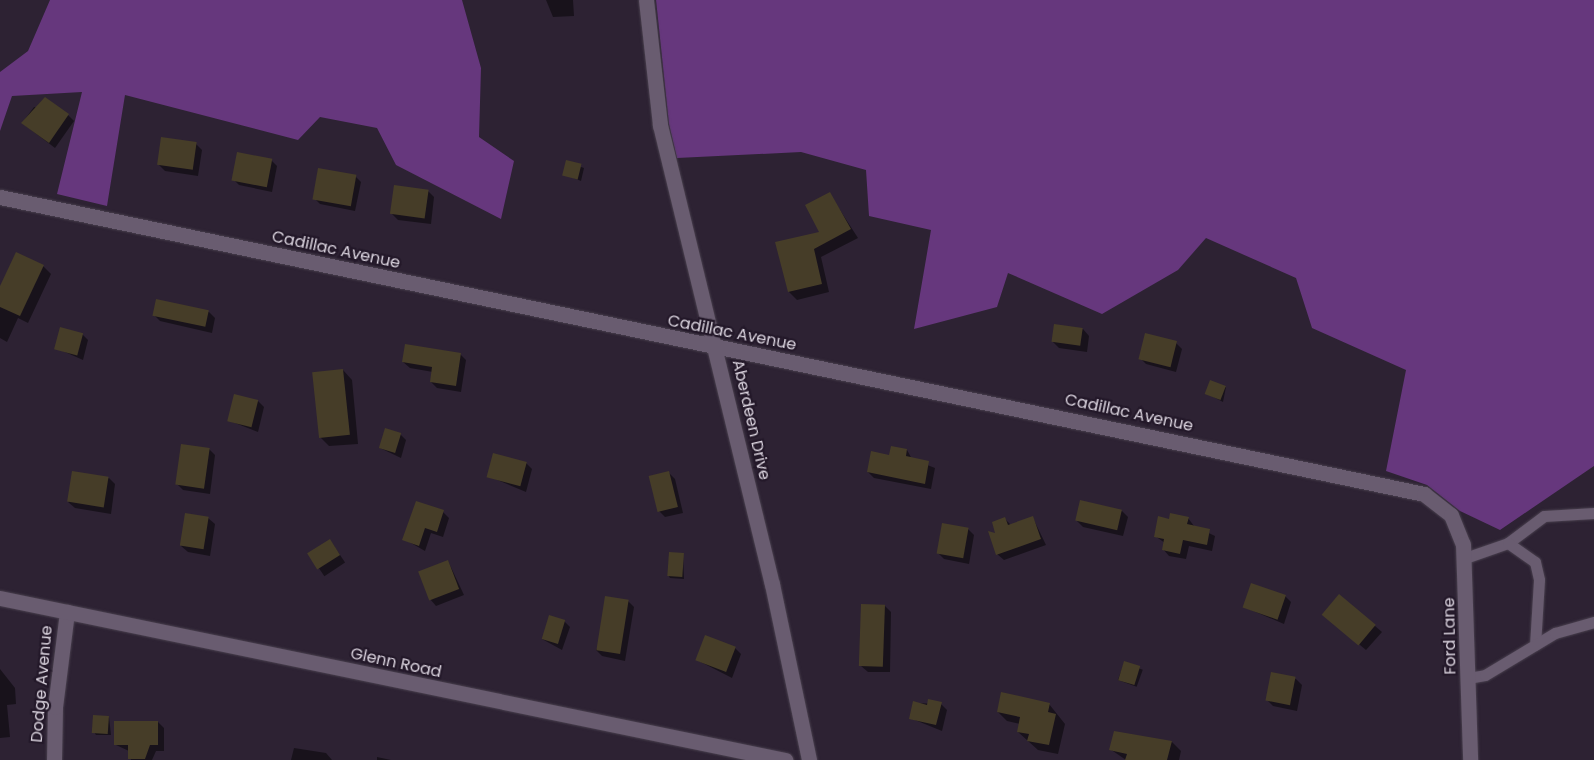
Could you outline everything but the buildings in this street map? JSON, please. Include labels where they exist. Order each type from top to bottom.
[{"type":"street","name":"Aberdeen Drive","points":[[646,0],[660,126],[716,347],[809,744],[808,760]]},
{"type":"street","name":"Cadillac Avenue","points":[[0,197],[716,347],[1404,487],[1442,504],[1451,515]]},
{"type":"street","name":"Ford Lane","points":[[1451,515],[1465,558],[1470,760]]},
{"type":"street","name":"Glenn Road","points":[[0,598],[785,760]]},
{"type":"street","name":"Dodge Avenue","points":[[54,760],[54,707],[67,612]]},
{"type":"lane","points":[[1465,558],[1508,543],[1544,516],[1594,513]]},
{"type":"lane","points":[[1508,543],[1535,562],[1539,580],[1535,646]]},
{"type":"lane","points":[[1468,678],[1485,675],[1554,633],[1594,622]]},
{"type":"shaded area","points":[[50,0],[462,0],[481,68],[479,137],[514,161],[501,219],[396,165],[377,128],[320,117],[298,140],[125,95],[107,206],[57,194],[82,92],[12,96],[0,131],[0,72],[28,51]]},
{"type":"shaded area","points":[[656,0],[1594,0],[1594,466],[1500,530],[1460,511],[1427,485],[1386,471],[1406,370],[1312,328],[1296,278],[1206,238],[1178,270],[1102,314],[1008,273],[997,307],[914,329],[931,230],[869,216],[866,170],[801,152],[677,158],[669,124]]}]
